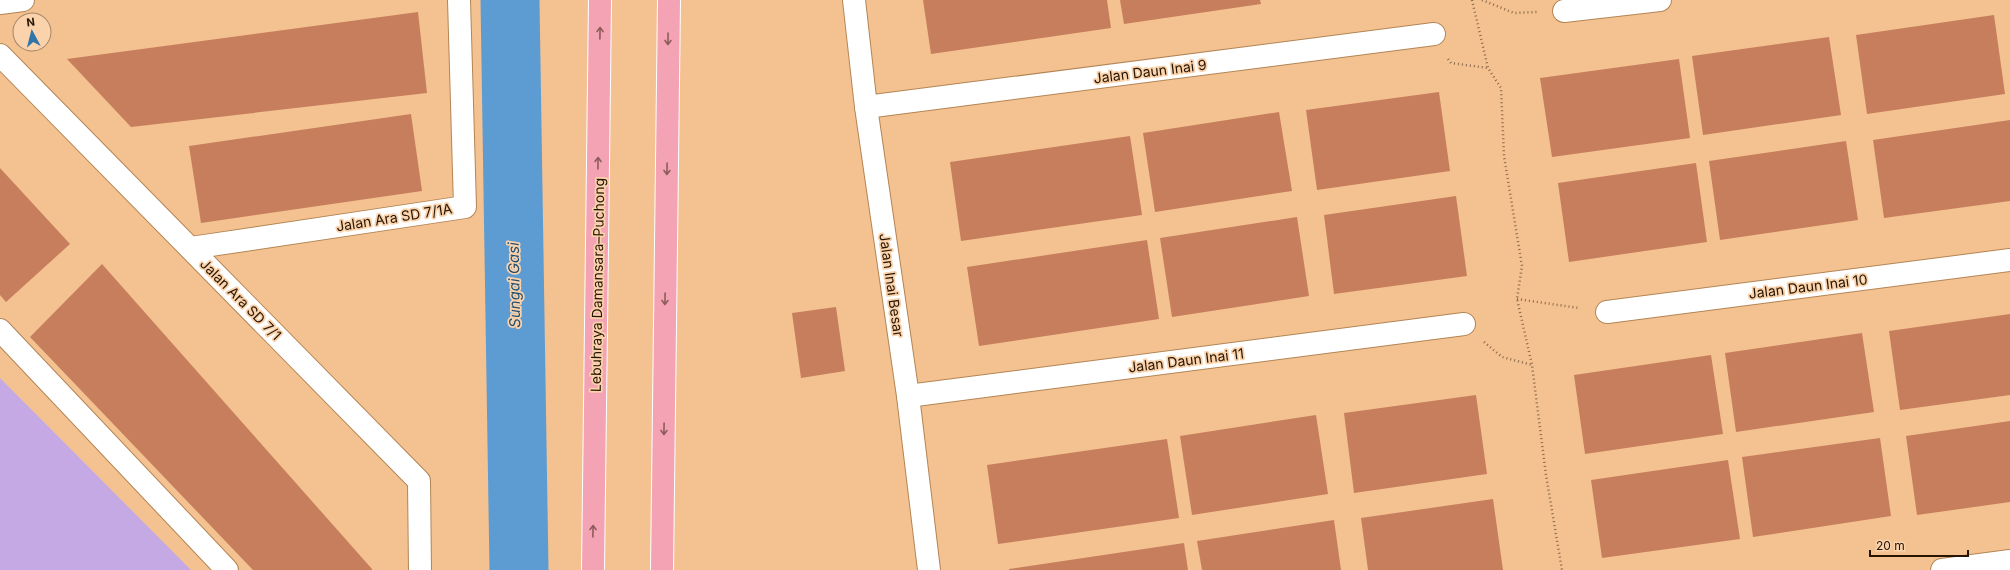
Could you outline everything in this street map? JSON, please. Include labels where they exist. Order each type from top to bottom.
[{"type":"highway","name":"Lebuhraya Damansara–Puchong","points":[[593,570],[600,0]]},
{"type":"highway","points":[[662,570],[669,0]]},
{"type":"street","points":[[0,3],[23,0]]},
{"type":"street","name":"Jalan Ara SD 7/1A","points":[[191,248],[465,207],[459,0]]},
{"type":"street","name":"Jalan Inai Besar","points":[[854,0],[866,107],[908,396],[930,570]]},
{"type":"street","points":[[1564,11],[1660,0]]},
{"type":"street","name":"Jalan Daun Inai 9","points":[[866,107],[1434,34]]},
{"type":"street","name":"Jalan Ara SD 7/1","points":[[0,55],[419,481],[420,570]]},
{"type":"street","name":"Jalan Daun Inai 10","points":[[1607,312],[2010,260]]},
{"type":"street","name":"Jalan Daun Inai 11","points":[[908,396],[1464,324]]},
{"type":"street","points":[[0,330],[227,570]]},
{"type":"street","points":[[1942,570],[2010,561]]},
{"type":"path","points":[[1472,0],[1488,68],[1501,88],[1504,156],[1522,266],[1517,299],[1532,364],[1546,475],[1562,570]]},
{"type":"path","points":[[1482,0],[1514,13],[1564,11]]},
{"type":"path","points":[[1434,34],[1450,63],[1488,68]]},
{"type":"path","points":[[1517,299],[1607,312]]},
{"type":"path","points":[[1464,324],[1502,357],[1532,364]]},
{"type":"shaded area","points":[[0,378],[191,570],[0,570]]},
{"type":"building","points":[[923,0],[1107,0],[1111,28],[931,54]]},
{"type":"building","points":[[1120,0],[1260,0],[1261,4],[1124,24]]},
{"type":"building","points":[[418,12],[427,93],[131,127],[67,59]]},
{"type":"building","points":[[1994,15],[2005,94],[1867,114],[1856,35]]},
{"type":"building","points":[[1829,37],[1841,115],[1703,135],[1692,56]]},
{"type":"building","points":[[1679,59],[1690,138],[1552,157],[1540,78]]},
{"type":"building","points":[[1439,92],[1450,171],[1317,190],[1306,110]]},
{"type":"building","points":[[1279,112],[1292,191],[1155,212],[1143,133]]},
{"type":"building","points":[[411,114],[422,191],[201,223],[189,146]]},
{"type":"building","points":[[2010,120],[2010,201],[1884,218],[1873,140]]},
{"type":"building","points":[[1130,136],[1142,215],[961,241],[950,162]]},
{"type":"building","points":[[1846,141],[1858,220],[1720,240],[1709,161]]},
{"type":"building","points":[[1696,163],[1707,242],[1569,262],[1558,183]]},
{"type":"building","points":[[0,168],[70,244],[6,302],[0,295]]},
{"type":"building","points":[[1456,196],[1467,276],[1334,294],[1324,215]]},
{"type":"building","points":[[1297,217],[1309,296],[1172,317],[1160,238]]},
{"type":"building","points":[[1147,240],[1159,319],[979,346],[967,267]]},
{"type":"building","points":[[102,264],[372,570],[253,570],[30,337]]},
{"type":"building","points":[[836,307],[845,371],[801,378],[792,313]]},
{"type":"building","points":[[2010,314],[2010,395],[1900,410],[1889,331]]},
{"type":"building","points":[[1862,333],[1874,412],[1736,432],[1725,353]]},
{"type":"building","points":[[1711,355],[1723,434],[1585,454],[1574,375]]},
{"type":"building","points":[[1476,395],[1487,474],[1354,493],[1344,413]]},
{"type":"building","points":[[1316,415],[1328,494],[1192,515],[1180,436]]},
{"type":"building","points":[[2010,421],[2010,502],[1917,515],[1906,436]]},
{"type":"building","points":[[1880,438],[1891,516],[1753,537],[1742,457]]},
{"type":"building","points":[[1167,439],[1179,518],[998,544],[987,465]]},
{"type":"building","points":[[1728,460],[1740,539],[1602,558],[1591,480]]},
{"type":"building","points":[[1493,499],[1503,570],[1368,570],[1361,518]]},
{"type":"building","points":[[1334,520],[1341,570],[1202,570],[1197,541]]},
{"type":"building","points":[[1184,543],[1188,570],[1009,570],[1009,569]]},
{"type":"waterway","name":"Sungai Gasi","points":[[510,0],[519,570]]}]
